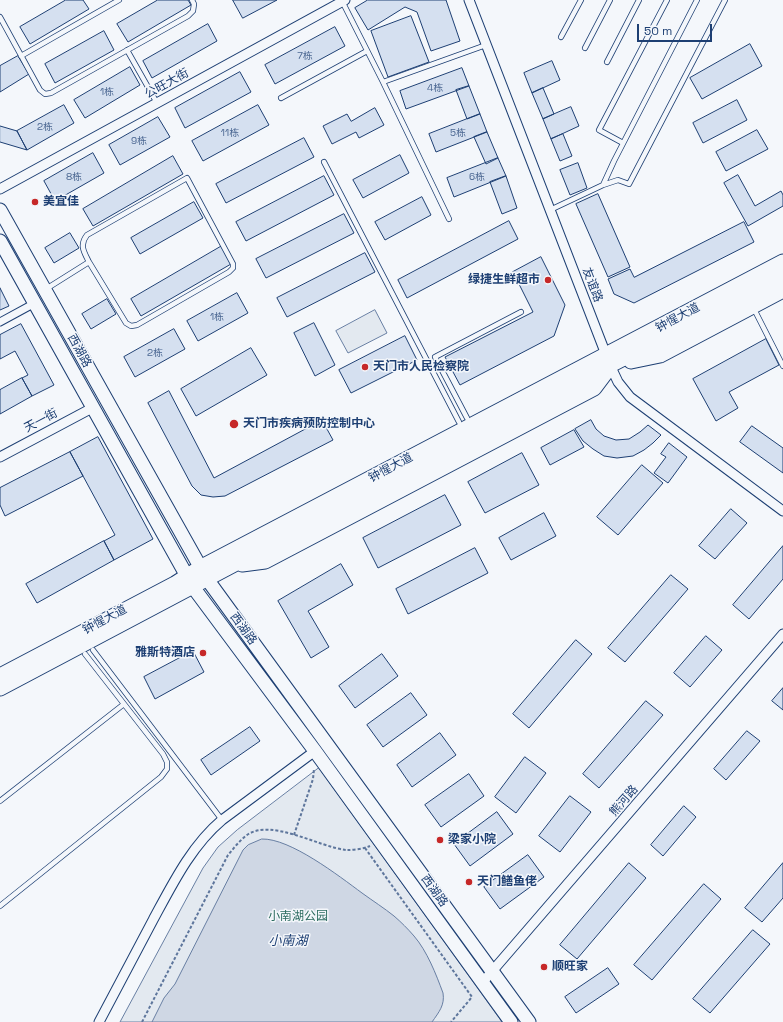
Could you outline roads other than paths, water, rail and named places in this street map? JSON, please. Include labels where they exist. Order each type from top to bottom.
[{"type":"highway","points":[[783,252],[661,316],[608,360],[594,388],[265,561],[231,559],[243,534],[580,359],[608,360],[660,355],[749,301],[783,276]]},
{"type":"highway","name":"钟惺大道","points":[[0,688],[203,574],[608,360],[783,262]]},
{"type":"highway","points":[[749,301],[783,290]]},
{"type":"highway","points":[[0,698],[163,613],[183,585]]},
{"type":"highway","points":[[0,664],[146,587],[183,585]]},
{"type":"highway","name":"钟惺大道","points":[[0,676],[183,585]]},
{"type":"main road","name":"西湖路","points":[[0,210],[203,574],[529,1022]]},
{"type":"main road","name":"西湖路","points":[[0,241],[94,407],[183,585],[315,750],[511,1022]]},
{"type":"street","name":"友谊路","points":[[468,0],[608,360],[618,382],[630,398],[783,511]]},
{"type":"street","name":"公旺大街","points":[[0,189],[342,1]]},
{"type":"street","points":[[0,322],[35,303]]},
{"type":"street","name":"天一街","points":[[0,457],[94,407]]},
{"type":"street","name":"熊河路","points":[[482,983],[783,634]]},
{"type":"street","points":[[99,1022],[173,883],[192,853],[212,828],[315,750]]},
{"type":"lane","points":[[21,56],[118,0]]},
{"type":"lane","points":[[0,17],[40,90],[45,94],[51,93],[188,16],[193,11],[194,4],[192,0]]},
{"type":"lane","points":[[561,37],[580,0]]},
{"type":"lane","points":[[585,48],[610,0]]},
{"type":"lane","points":[[607,62],[639,0]]},
{"type":"lane","points":[[624,143],[599,130],[667,0]]},
{"type":"lane","points":[[603,185],[697,0]]},
{"type":"lane","points":[[550,210],[603,185],[618,180],[629,184],[725,0]]},
{"type":"lane","points":[[342,1],[449,219]]},
{"type":"lane","points":[[383,82],[486,45]]},
{"type":"lane","points":[[127,50],[157,103]]},
{"type":"lane","points":[[281,98],[367,51]]},
{"type":"lane","points":[[324,162],[463,420]]},
{"type":"lane","points":[[187,178],[234,264],[233,268],[229,272],[137,325],[131,326],[126,323],[89,262],[83,251],[82,245],[87,235],[187,178]]},
{"type":"lane","points":[[45,290],[89,262]]},
{"type":"lane","points":[[749,301],[783,366]]},
{"type":"lane","points":[[463,420],[435,357],[521,312]]},
{"type":"lane","points":[[0,906],[161,777],[167,769],[167,762],[163,754],[124,704],[89,652]]},
{"type":"lane","points":[[89,652],[222,820]]},
{"type":"lane","points":[[0,801],[124,704]]},
{"type":"water","name":"小南湖","points":[[262,839],[273,840],[286,845],[314,859],[390,913],[409,931],[419,942],[427,956],[443,993],[442,1005],[432,1022],[152,1022],[164,998],[175,984],[243,850],[248,845]]},
{"type":"place","name":"美宜佳","points":[[35,202]]},
{"type":"place","name":"绿捷生鲜超市","points":[[548,280]]},
{"type":"place","name":"天门市人民检察院","points":[[365,367]]},
{"type":"place","name":"天门市疾病预防控制中心","points":[[234,424]]},
{"type":"place","name":"雅斯特酒店","points":[[203,653]]},
{"type":"place","name":"梁家小院","points":[[440,840]]},
{"type":"place","name":"天门鳝鱼佬","points":[[469,882]]},
{"type":"place","name":"顺旺家","points":[[544,967]]},
{"type":"park label","name":"小南湖公园","points":[[298,917]]}]
